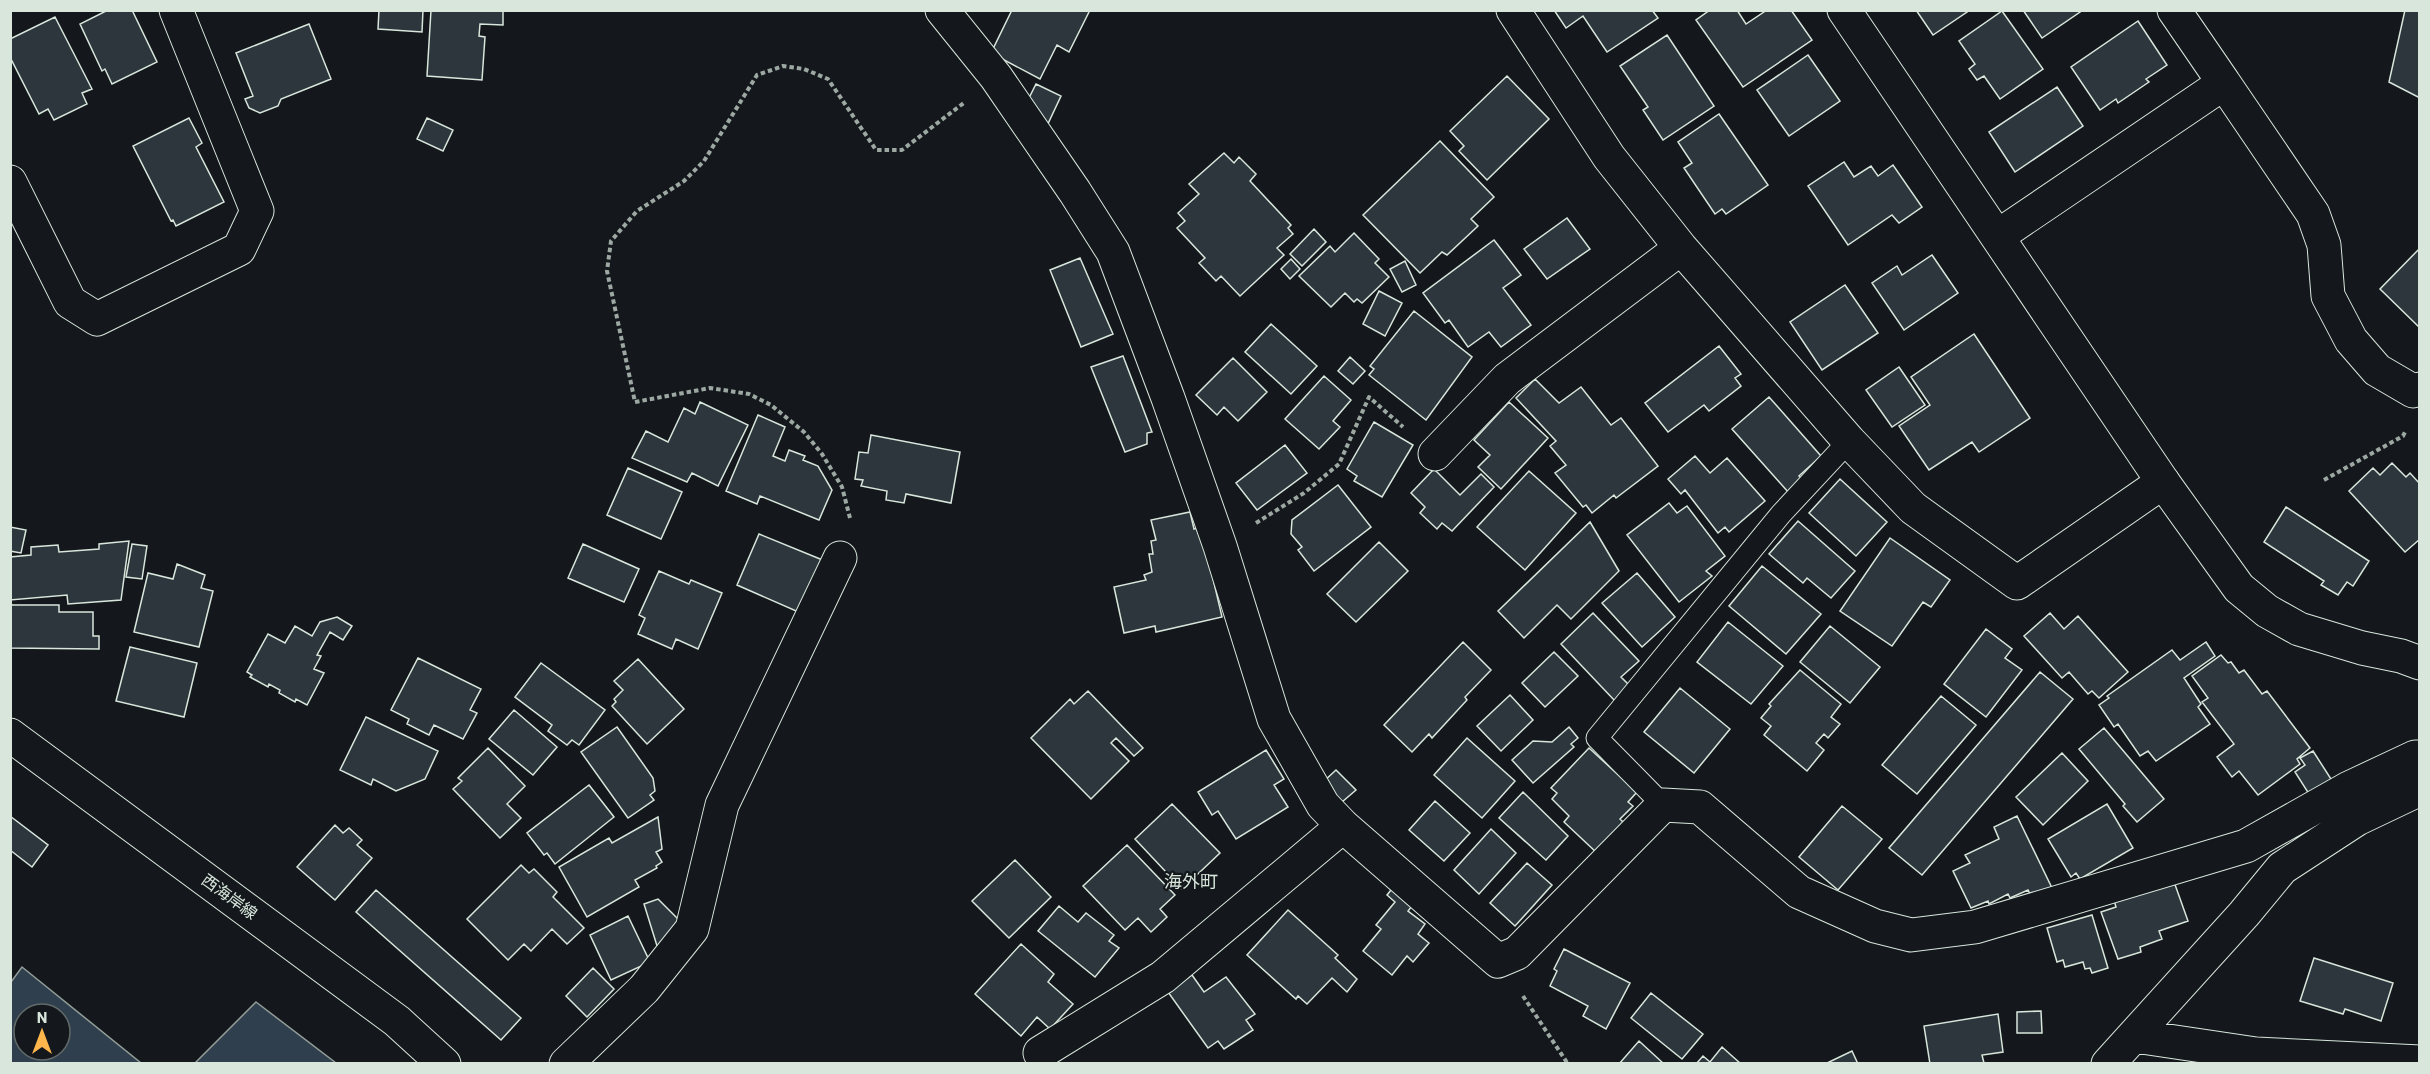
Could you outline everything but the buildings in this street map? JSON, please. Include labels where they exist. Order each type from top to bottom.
[{"type":"street","points":[[10,182],[70,302],[97,319],[239,249],[256,212],[176,10]]},
{"type":"street","points":[[942,10],[996,77],[1113,252],[1220,546],[1274,719],[1323,805],[1343,826],[1498,961],[1517,953],[1663,805],[1700,807],[1799,892],[1875,926],[1911,934],[1976,927],[2246,846],[2349,788],[2415,757],[2420,757]]},
{"type":"street","points":[[1513,10],[1609,157],[1681,248],[1849,441],[1913,508],[2017,583],[2163,482]]},
{"type":"street","points":[[1844,10],[2163,482],[2239,588],[2267,611],[2299,629],[2420,663]]},
{"type":"street","points":[[2174,10],[2313,214],[2324,245],[2328,296],[2351,340],[2377,370],[2416,390]]},
{"type":"street","points":[[1998,236],[2224,83]]},
{"type":"street","points":[[1435,454],[1507,379],[1681,248]]},
{"type":"street","points":[[566,1064],[644,989],[693,929],[722,805],[840,558]]},
{"type":"street","name":"西海岸線","points":[[10,735],[387,1014],[444,1064]]},
{"type":"street","points":[[2108,1064],[2244,914],[2282,868],[2357,819],[2420,789]]},
{"type":"street","points":[[1040,1053],[1163,977],[1343,826]]},
{"type":"street","points":[[2135,1036],[2256,1054],[2420,1062]]},
{"type":"lane","points":[[1663,805],[1597,738],[1781,514],[1849,441]]},
{"type":"path","points":[[840,558],[852,526],[842,487],[822,454],[804,432],[771,405],[749,394],[710,388],[635,402],[608,271],[611,241],[637,211],[684,181],[704,161],[757,75],[783,66],[804,69],[828,79],[876,150],[902,150],[996,77]]},
{"type":"path","points":[[2324,480],[2403,436],[2412,413],[2416,390]]},
{"type":"path","points":[[1220,546],[1304,493],[1339,464],[1370,397],[1435,454]]},
{"type":"path","points":[[1498,961],[1568,1064]]},
{"type":"water","points":[[22,967],[65,1002],[12,1002],[12,1062],[72,1062],[72,1007],[141,1063],[11,1063],[11,982]]},
{"type":"water","points":[[256,1002],[336,1063],[195,1063]]},
{"type":"district","name":"海外町","points":[[1191,881]]}]
